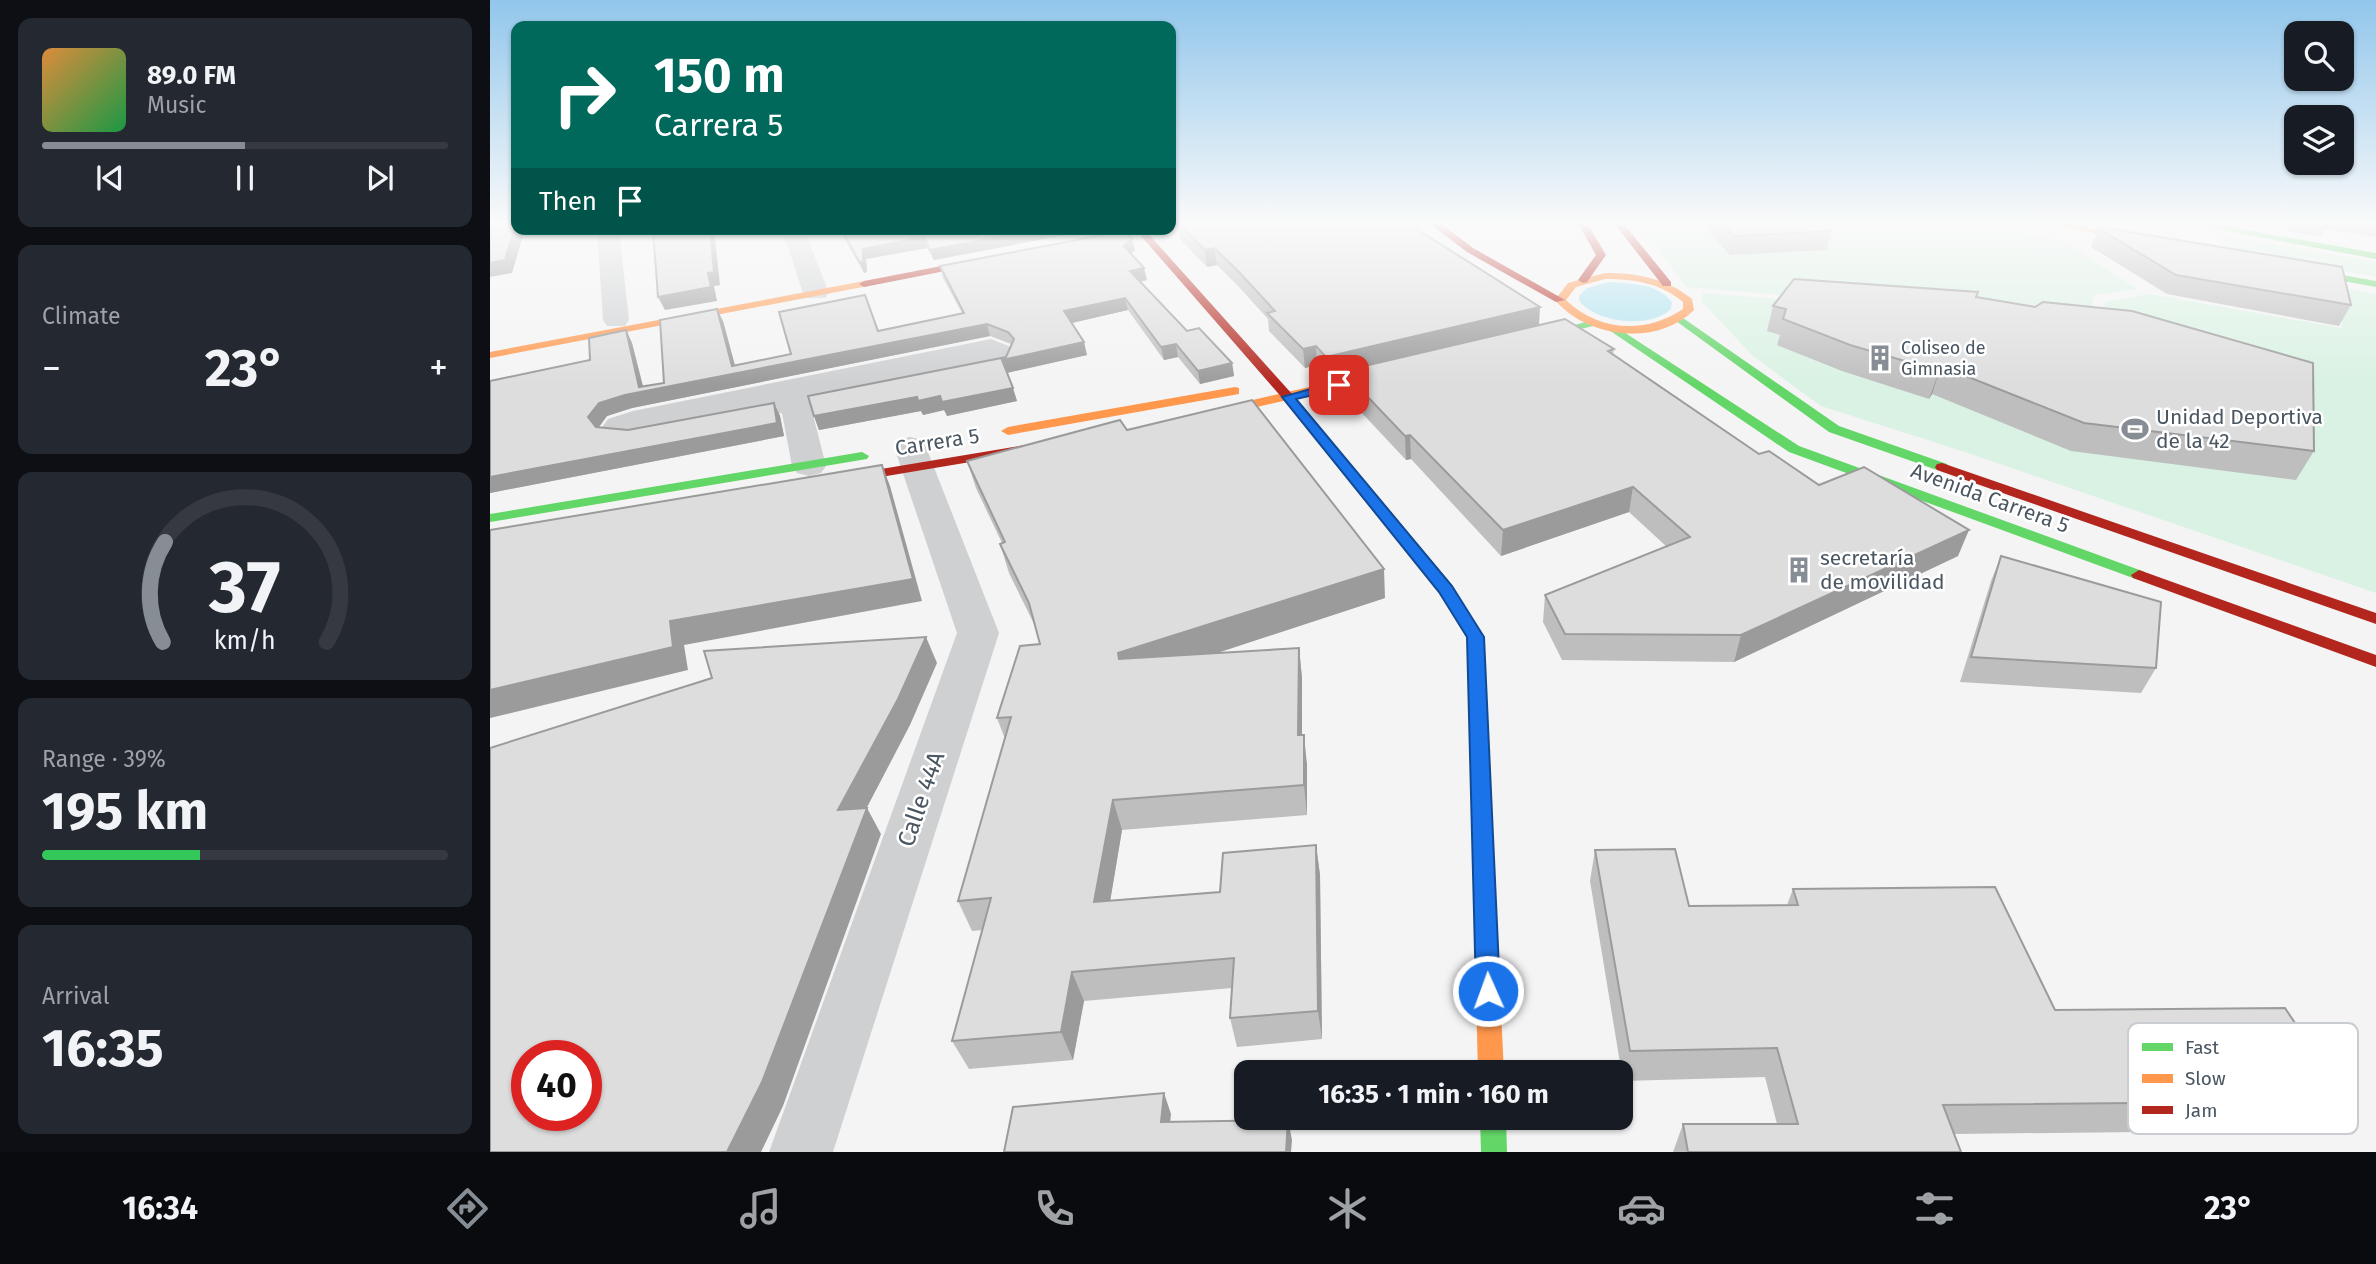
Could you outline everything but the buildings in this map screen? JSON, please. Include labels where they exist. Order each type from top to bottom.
[{"type":"street","points":[[612,277],[616,320]]},
{"type":"street","points":[[810,277],[814,288]]},
{"type":"street","points":[[490,355],[873,277]]},
{"type":"street","points":[[1180,277],[1277,384],[1446,589],[1475,637],[1491,1060]]},
{"type":"street","points":[[1512,277],[1560,307],[1593,323],[1613,328],[1650,328],[1680,319],[1689,310],[1688,301],[1661,277]]},
{"type":"street","points":[[1560,307],[1563,292],[1571,285],[1583,280],[1608,277]]},
{"type":"street","points":[[1630,277],[1667,284]]},
{"type":"street","points":[[2336,277],[2376,284]]},
{"type":"street","points":[[490,343],[814,288]]},
{"type":"street","name":"Avenida Carrera 5","points":[[1680,319],[1834,429],[2376,619]]},
{"type":"street","points":[[1514,343],[1593,323]]},
{"type":"street","name":"Avenida Carrera 5","points":[[1613,328],[1794,449],[2376,661]]},
{"type":"street","points":[[991,347],[1001,353],[999,361],[984,366],[791,397],[991,347]]},
{"type":"street","name":"Carrera 5","points":[[988,435],[1277,384],[1369,360]]},
{"type":"street","points":[[1186,419],[1408,368]]},
{"type":"street","points":[[791,397],[815,475]]},
{"type":"street","name":"Carrera 5","points":[[490,518],[815,475],[906,452],[1055,444]]},
{"type":"street","name":"Carrera 5","points":[[815,475],[906,452]]},
{"type":"street","name":"Calle 44A","points":[[801,1152],[978,633],[906,452]]},
{"type":"street","points":[[1493,1130],[1494,1152]]},
{"type":"green space","points":[[1678,277],[2119,277],[2137,289],[2095,295],[2086,320],[1686,287]]},
{"type":"green space","name":"Unidad Deportiva de la 42","points":[[2343,288],[2376,294],[2376,593],[1965,452],[1821,406],[1753,356],[1701,301],[1703,293],[2100,325],[2105,302],[2149,294],[2342,328]]},
{"type":"water","points":[[1609,282],[1635,284],[1659,291],[1672,302],[1671,309],[1651,319],[1625,321],[1599,315],[1580,302],[1579,296],[1587,288]]},
{"type":"traffic: fast","points":[[2335,277],[2376,284]]},
{"type":"traffic: fast","points":[[1680,319],[1834,429],[1942,467]]},
{"type":"traffic: fast","points":[[1529,339],[1593,323]]},
{"type":"traffic: fast","points":[[1613,328],[1794,449],[2139,575]]},
{"type":"traffic: fast","points":[[490,518],[862,456]]},
{"type":"traffic: fast","points":[[1493,1130],[1494,1152]]},
{"type":"traffic: slow","points":[[1602,277],[1572,285],[1560,300],[1572,312],[1587,321],[1622,330],[1658,326],[1675,320],[1689,310],[1688,301],[1659,283],[1622,277]]},
{"type":"traffic: slow","points":[[490,355],[864,284]]},
{"type":"traffic: slow","points":[[1205,415],[1396,371]]},
{"type":"traffic: slow","points":[[1008,431],[1235,391]]},
{"type":"traffic: slow","points":[[1471,630],[1475,637],[1491,1060]]},
{"type":"traffic: jam","points":[[864,284],[901,277]]},
{"type":"traffic: jam","points":[[1181,277],[1288,397],[1446,589],[1471,630]]},
{"type":"traffic: jam","points":[[1518,277],[1560,300]]},
{"type":"traffic: jam","points":[[1661,277],[1667,284]]},
{"type":"traffic: jam","points":[[833,481],[1043,446]]},
{"type":"traffic: jam","points":[[1942,467],[2376,619]]},
{"type":"traffic: jam","points":[[2139,575],[2376,661]]},
{"type":"place","name":"Coliseo de Gimnasia","points":[[1880,358]]},
{"type":"place","name":"Unidad Deportiva de la 42","points":[[2135,429]]},
{"type":"place","name":"secretaría de movilidad","points":[[1799,570]]},
{"type":"route","points":[[1339,385],[1288,397],[1446,589],[1475,637],[1488,991]]}]
